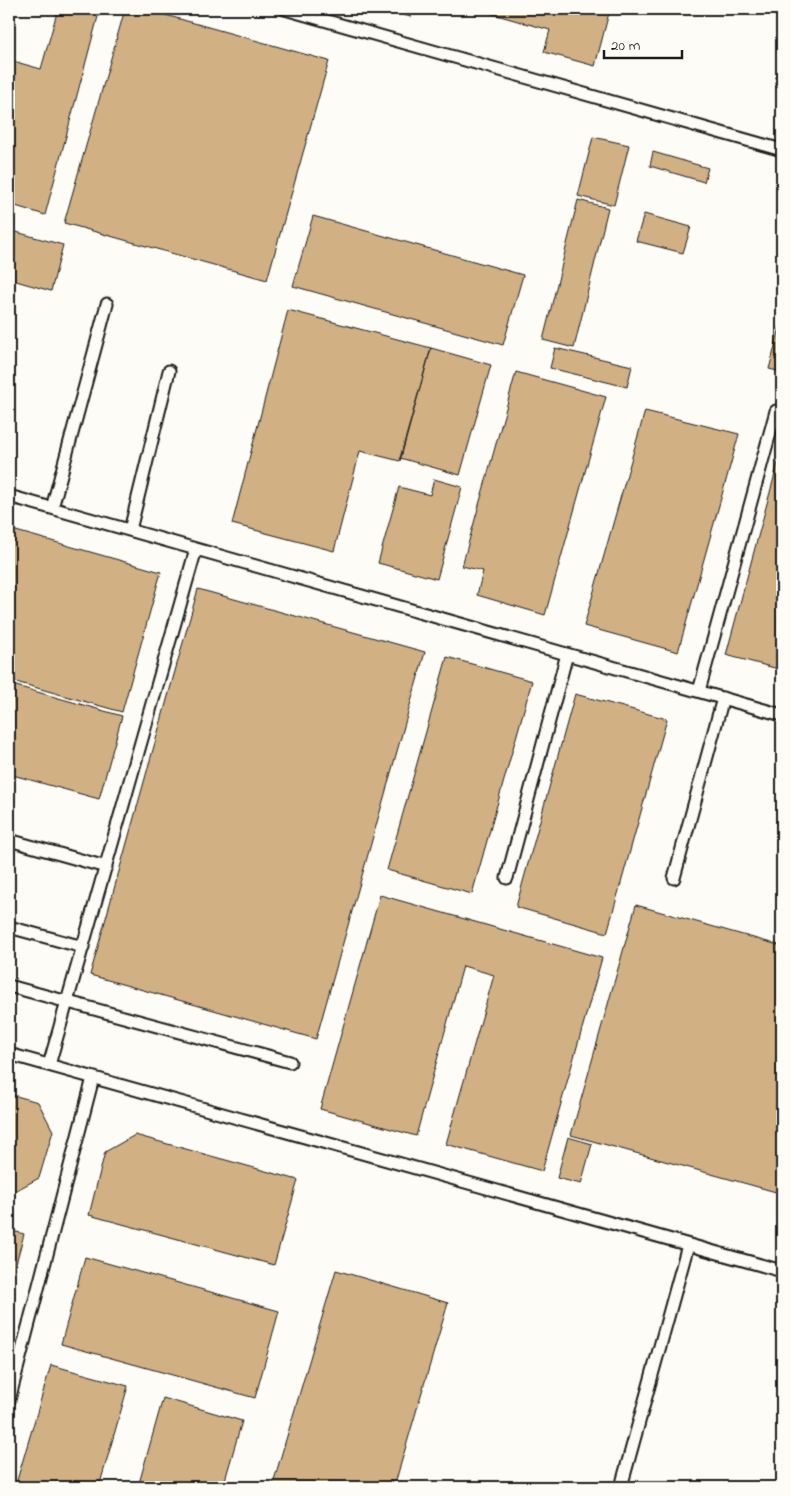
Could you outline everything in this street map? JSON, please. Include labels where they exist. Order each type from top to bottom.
[{"type":"lane","points":[[285,9],[782,150]]},
{"type":"lane","points":[[52,508],[107,304]]},
{"type":"lane","points":[[130,530],[169,371]]},
{"type":"lane","points":[[699,692],[776,411]]},
{"type":"lane","points":[[9,496],[782,715]]},
{"type":"lane","points":[[49,1066],[196,549]]},
{"type":"lane","points":[[507,878],[567,654]]},
{"type":"lane","points":[[674,878],[723,698]]},
{"type":"lane","points":[[9,840],[106,867]]},
{"type":"lane","points":[[9,927],[83,947]]},
{"type":"lane","points":[[9,986],[290,1062]]},
{"type":"lane","points":[[9,1054],[782,1271]]},
{"type":"lane","points":[[9,1400],[93,1078]]},
{"type":"lane","points":[[621,1487],[688,1246]]},
{"type":"building","points":[[58,9],[100,9],[45,215],[9,204],[9,60],[41,69]]},
{"type":"building","points":[[125,9],[144,9],[329,61],[267,280],[64,223]]},
{"type":"building","points":[[380,9],[413,9],[411,17]]},
{"type":"building","points":[[475,9],[610,9],[595,66],[544,52],[550,30]]},
{"type":"building","points":[[593,137],[629,145],[614,205],[578,196]]},
{"type":"building","points":[[653,152],[708,168],[704,182],[650,166]]},
{"type":"building","points":[[578,200],[608,208],[574,348],[543,340]]},
{"type":"building","points":[[644,214],[691,227],[683,253],[636,241]]},
{"type":"building","points":[[313,216],[523,275],[503,345],[293,286]]},
{"type":"building","points":[[9,230],[63,245],[51,291],[9,279]]},
{"type":"building","points":[[288,310],[431,348],[400,461],[360,451],[334,551],[232,524]]},
{"type":"building","points":[[782,320],[782,372],[769,369]]},
{"type":"building","points":[[431,348],[491,365],[460,475],[400,458]]},
{"type":"building","points":[[555,348],[632,366],[627,387],[550,368]]},
{"type":"building","points":[[516,372],[606,397],[545,615],[477,595],[483,571],[462,566]]},
{"type":"building","points":[[645,411],[739,434],[678,652],[584,626]]},
{"type":"building","points":[[782,448],[782,614],[778,629],[782,630],[782,670],[726,655]]},
{"type":"building","points":[[434,479],[462,487],[437,579],[378,563],[399,487],[430,495]]},
{"type":"building","points":[[9,529],[161,572],[122,712],[9,680]]},
{"type":"building","points":[[198,589],[425,652],[316,1039],[90,975]]},
{"type":"building","points":[[447,657],[532,681],[472,894],[387,870]]},
{"type":"building","points":[[9,684],[122,716],[99,799],[9,774]]},
{"type":"building","points":[[575,694],[667,719],[607,933],[516,907]]},
{"type":"building","points":[[380,895],[602,958],[542,1171],[446,1144],[494,975],[463,966],[416,1136],[320,1109]]},
{"type":"building","points":[[636,905],[782,946],[782,1169],[776,1192],[571,1135]]},
{"type":"building","points":[[9,1094],[38,1102],[53,1131],[39,1178],[13,1192],[9,1191]]},
{"type":"building","points":[[135,1135],[298,1180],[274,1265],[89,1215],[105,1152]]},
{"type":"building","points":[[568,1137],[592,1144],[581,1184],[557,1178]]},
{"type":"building","points":[[9,1230],[24,1234],[9,1289]]},
{"type":"building","points":[[85,1257],[279,1311],[255,1398],[61,1344]]},
{"type":"building","points":[[336,1270],[448,1303],[394,1487],[272,1487]]},
{"type":"building","points":[[51,1365],[128,1386],[99,1487],[15,1487]]},
{"type":"building","points":[[163,1398],[242,1421],[223,1487],[138,1487]]}]
